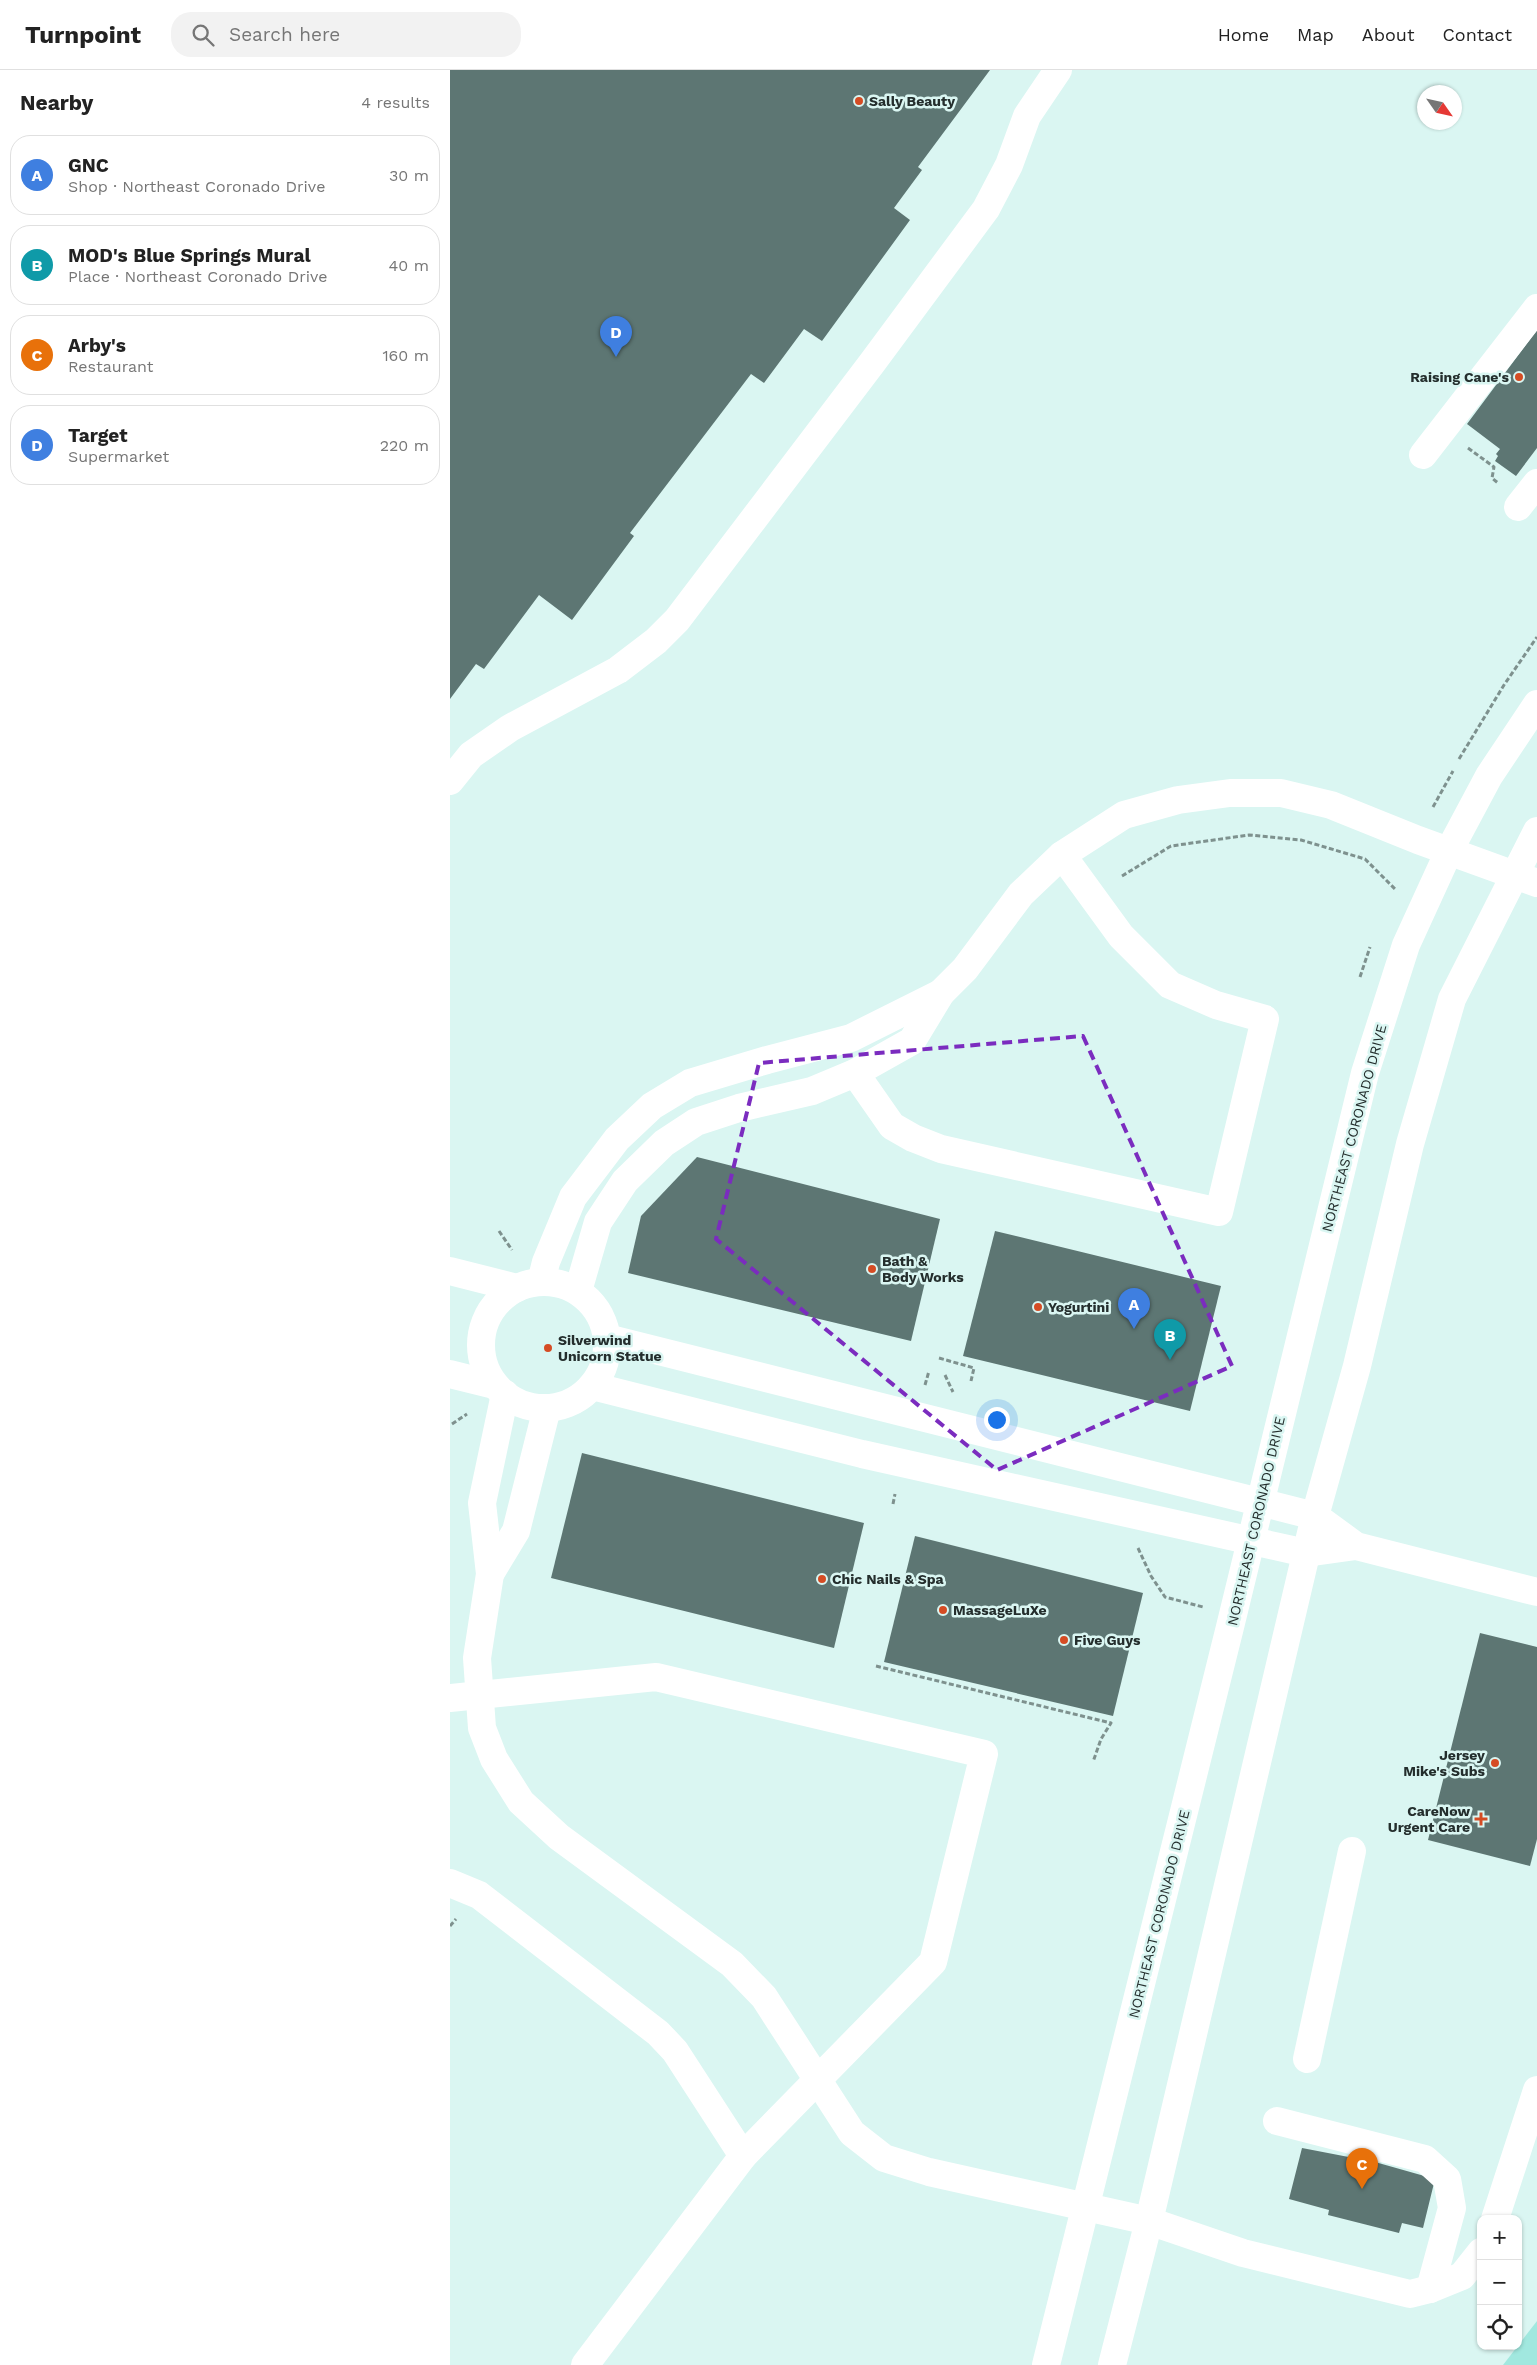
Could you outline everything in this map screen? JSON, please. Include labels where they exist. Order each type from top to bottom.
[{"type":"street","points":[[450,781],[471,755],[510,728],[618,670],[656,641],[677,620],[986,209],[1009,165],[1028,116],[1058,70]]},
{"type":"street","points":[[1423,456],[1537,308]]},
{"type":"street","points":[[1518,508],[1537,483]]},
{"type":"street","name":"NORTHEAST CORONADO DRIVE","points":[[1046,2365],[1365,1073],[1406,945],[1449,851],[1489,776],[1537,704]]},
{"type":"street","points":[[578,1291],[598,1222],[625,1181],[664,1142],[696,1122],[738,1108],[812,1091],[855,1073],[912,1041],[941,993],[965,969],[1021,894],[1062,855],[1124,815],[1178,800],[1230,793],[1281,794],[1331,805],[1525,879]]},
{"type":"street","points":[[1112,2365],[1149,2221],[1315,1516],[1358,1366],[1410,1144],[1452,999],[1525,879],[1537,831]]},
{"type":"street","points":[[855,1073],[892,1126],[913,1138],[941,1149],[1219,1212],[1265,1019],[1216,1005],[1170,985],[1121,936],[1062,855]]},
{"type":"street","points":[[941,993],[851,1038],[766,1060],[690,1083],[652,1106],[617,1139],[573,1198],[546,1262],[529,1285],[506,1295],[494,1308],[485,1324],[482,1342],[483,1360],[500,1389],[482,1503],[490,1574],[477,1658],[478,1696],[482,1728],[494,1759],[521,1802],[559,1837],[732,1964],[764,1997],[816,2081],[852,2133],[884,2158],[929,2172],[1149,2221],[1244,2253],[1410,2294],[1430,2289],[1462,2276],[1477,2257]]},
{"type":"street","points":[[450,1271],[529,1285],[560,1284],[578,1291],[592,1304],[602,1320],[607,1338],[606,1356],[601,1372],[592,1386],[579,1397],[564,1405],[547,1408],[532,1407],[518,1402],[500,1389],[450,1374]]},
{"type":"street","points":[[607,1338],[1315,1516],[1356,1546],[1537,1592]]},
{"type":"street","points":[[592,1386],[862,1454],[1306,1553],[1356,1546]]},
{"type":"street","points":[[490,1574],[516,1531],[547,1408]]},
{"type":"street","points":[[450,1698],[656,1677],[984,1754],[933,1962],[743,2156],[585,2365]]},
{"type":"street","points":[[1307,2059],[1352,1851]]},
{"type":"street","points":[[450,1883],[479,1895],[658,2033],[675,2050],[743,2156]]},
{"type":"street","points":[[1496,2215],[1537,2090]]},
{"type":"street","points":[[1277,2121],[1425,2159],[1447,2180],[1452,2208],[1430,2289]]},
{"type":"path","points":[[1464,446],[1494,467],[1492,478],[1501,485]]},
{"type":"path","points":[[1439,796],[1504,685],[1537,637]]},
{"type":"path","points":[[1122,876],[1171,846],[1249,835],[1301,840],[1365,859],[1395,889]]},
{"type":"path","points":[[499,1231],[512,1250]]},
{"type":"path","points":[[939,1358],[974,1368],[971,1381]]},
{"type":"path","points":[[452,1424],[472,1411]]},
{"type":"path","points":[[1136,1543],[1151,1576],[1165,1597],[1203,1607]]},
{"type":"path","points":[[876,1666],[1111,1723],[1101,1740],[1093,1762]]},
{"type":"highlighted area","points":[[1083,1036],[1232,1366],[997,1470],[716,1239],[759,1063]]},
{"type":"shaded area","points":[[1537,2321],[1537,2365],[1503,2365],[1515,2350],[1522,2350],[1522,2340]]},
{"type":"building","points":[[450,70],[990,70],[918,167],[922,170],[894,208],[910,220],[822,341],[804,329],[764,383],[751,374],[630,533],[634,536],[572,620],[539,595],[484,669],[476,664],[450,699]]},
{"type":"building","name":"Raising Cane's","points":[[1537,330],[1537,448],[1516,476],[1495,461],[1498,456],[1496,454],[1500,449],[1467,424]]},
{"type":"building","points":[[697,1157],[940,1219],[911,1341],[628,1273],[641,1216]]},
{"type":"building","points":[[995,1231],[1221,1286],[1190,1411],[963,1356]]},
{"type":"building","points":[[582,1453],[864,1523],[834,1648],[551,1578]]},
{"type":"building","points":[[915,1536],[1143,1593],[1113,1716],[884,1662]]},
{"type":"building","points":[[1480,1633],[1537,1647],[1537,1839],[1530,1866],[1428,1840]]},
{"type":"building","points":[[1302,2148],[1359,2159],[1360,2151],[1377,2155],[1375,2162],[1435,2179],[1423,2228],[1402,2223],[1399,2233],[1328,2215],[1329,2210],[1289,2199]]},
{"type":"place","name":"Sally Beauty","points":[[859,101]]},
{"type":"place","name":"Target","points":[[616,357]]},
{"type":"place","name":"Raising Cane's","points":[[1519,377]]},
{"type":"place","name":"Bath & Body Works","points":[[872,1269]]},
{"type":"place","name":"Yogurtini","points":[[1038,1307]]},
{"type":"place","name":"GNC","points":[[1134,1329]]},
{"type":"place","name":"Silverwind Unicorn Statue","points":[[548,1348]]},
{"type":"place","name":"MOD's Blue Springs Mural","points":[[1170,1360]]},
{"type":"place","name":"Chic Nails & Spa","points":[[822,1579]]},
{"type":"place","name":"MassageLuXe","points":[[943,1610]]},
{"type":"place","name":"Five Guys","points":[[1064,1640]]},
{"type":"place","name":"Jersey Mike's Subs","points":[[1495,1763]]},
{"type":"place","name":"CareNow Urgent Care","points":[[1481,1819]]},
{"type":"place","name":"Arby's","points":[[1362,2189]]}]
